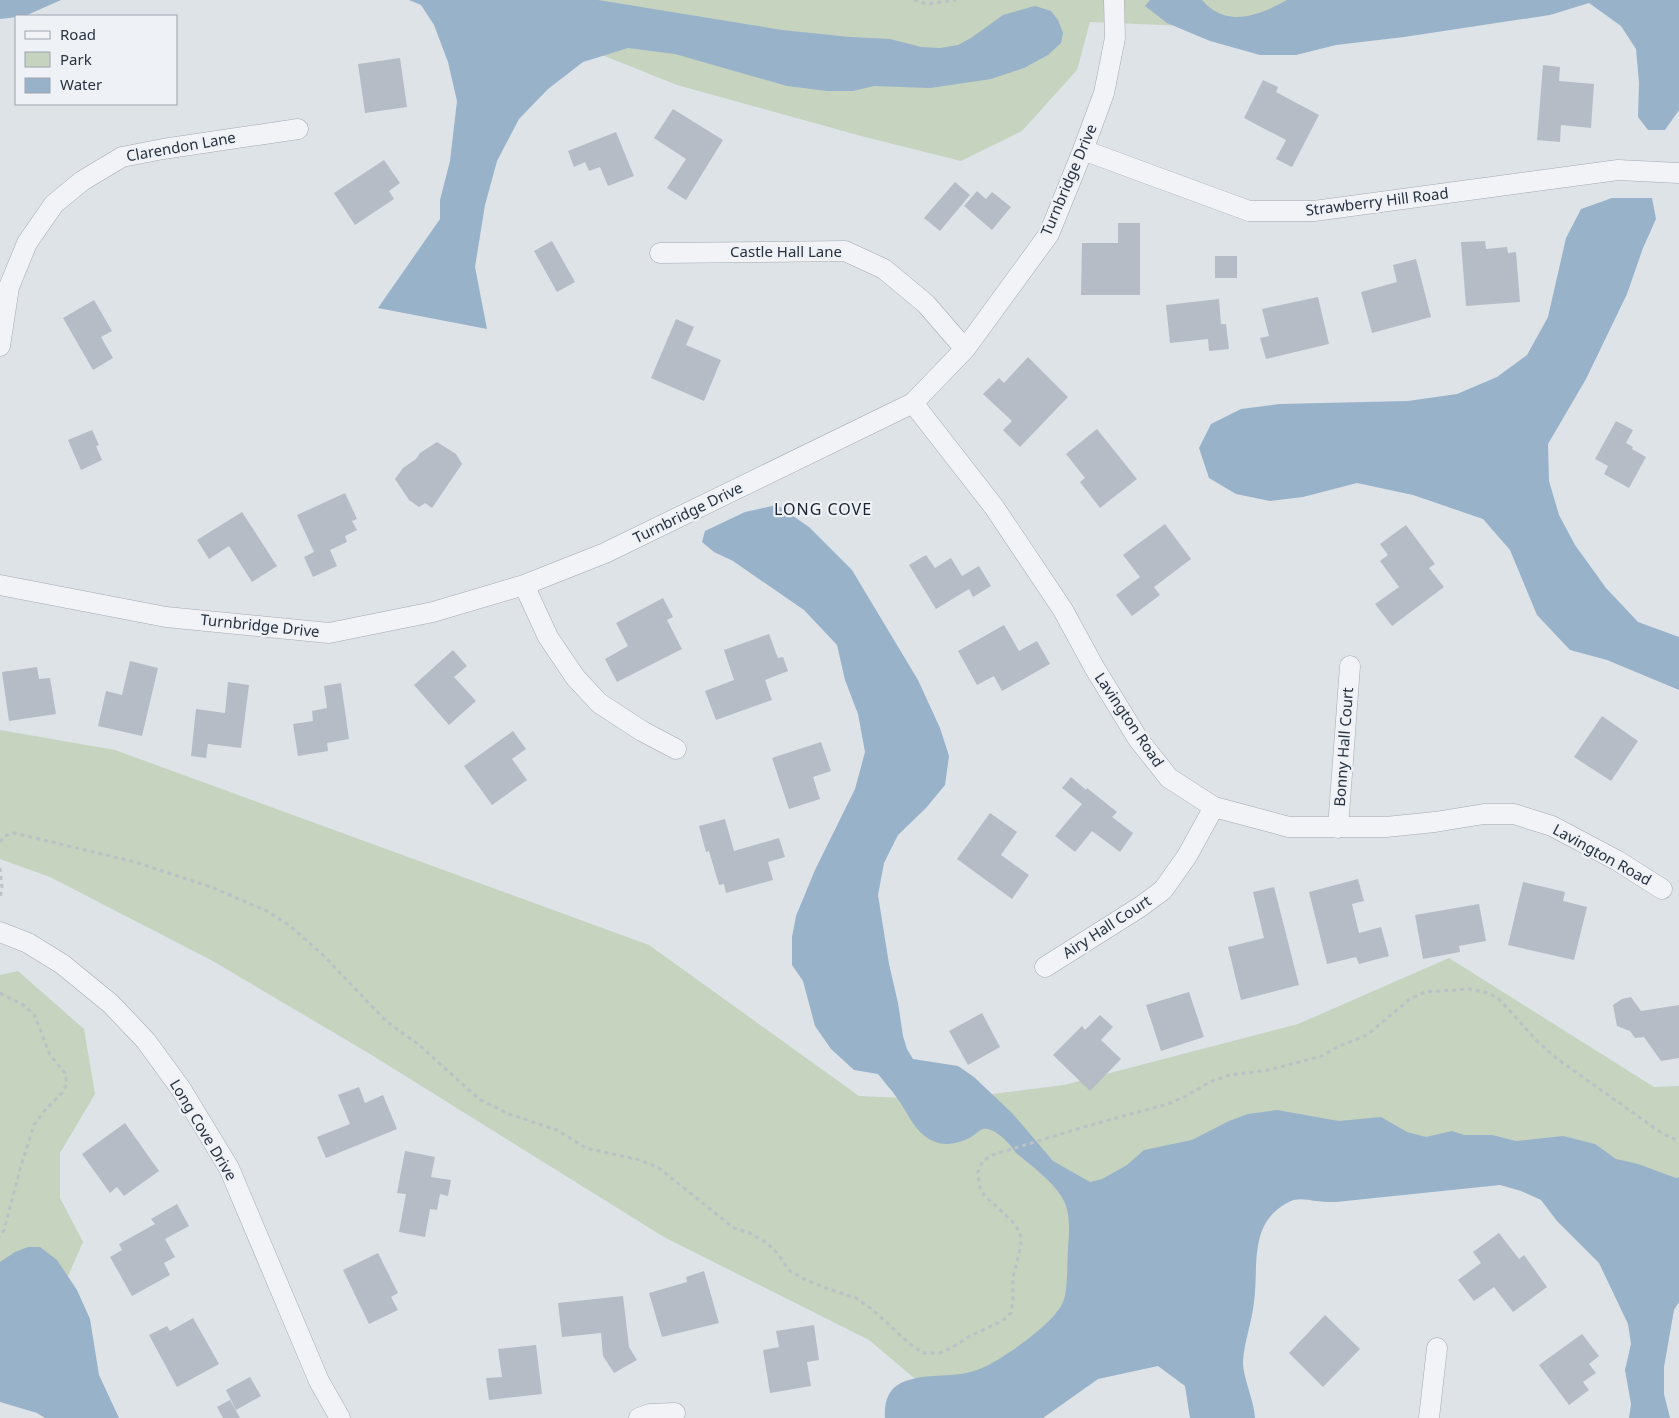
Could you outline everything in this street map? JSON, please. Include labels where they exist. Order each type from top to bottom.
[{"type":"street","name":"Turnbridge Drive","points":[[0,585],[166,617],[329,633],[433,612],[524,585],[605,553],[913,402],[965,349],[1049,234],[1104,93],[1115,38],[1114,0]]},
{"type":"street","name":"Clarendon Lane","points":[[0,346],[9,287],[27,244],[54,204],[82,181],[122,157],[298,128]]},
{"type":"street","name":"Strawberry Hill Road","points":[[1083,150],[1249,211],[1314,210],[1618,170],[1679,173]]},
{"type":"street","name":"Castle Hall Lane","points":[[660,253],[845,251],[884,269],[926,304],[965,349]]},
{"type":"street","name":"Lavington Road","points":[[913,402],[1005,523],[1063,610],[1094,667],[1138,739],[1169,778],[1214,807],[1290,827],[1386,827],[1484,814],[1514,814],[1552,826],[1618,862],[1662,889]]},
{"type":"street","points":[[524,585],[548,637],[575,676],[593,697],[642,732],[676,749]]},
{"type":"street","name":"Bonny Hall Court","points":[[1338,828],[1350,666]]},
{"type":"street","name":"Airy Hall Court","points":[[1045,967],[1140,907],[1162,890],[1188,856],[1214,807]]},
{"type":"street","name":"Long Cove Drive","points":[[0,932],[28,943],[62,964],[111,1004],[146,1041],[181,1089],[229,1168],[319,1381],[340,1418]]},
{"type":"street","points":[[1429,1418],[1437,1348]]},
{"type":"street","points":[[639,1418],[650,1414],[675,1413]]},
{"type":"path","points":[[914,0],[927,4],[956,0]]},
{"type":"path","points":[[0,842],[5,836],[14,833],[135,862],[211,887],[267,911],[289,925],[316,949],[387,1022],[418,1044],[479,1099],[509,1114],[557,1130],[586,1148],[640,1160],[659,1168],[734,1228],[750,1233],[767,1243],[777,1252],[789,1270],[818,1285],[856,1298],[873,1310],[910,1344],[923,1353],[938,1353],[951,1348],[970,1336],[1002,1321],[1011,1313],[1013,1277],[1021,1245],[1020,1232],[984,1195],[979,1185],[978,1172],[982,1162],[992,1155],[1168,1104],[1210,1082],[1230,1075],[1268,1070],[1322,1056],[1337,1047],[1366,1035],[1410,998],[1425,992],[1469,988],[1490,993],[1500,1000],[1537,1041],[1556,1058],[1663,1134],[1679,1141]]},
{"type":"path","points":[[0,868],[2,888],[0,897]]},
{"type":"path","points":[[0,993],[23,1005],[34,1014],[50,1055],[65,1073],[68,1084],[62,1093],[46,1108],[34,1125],[20,1168],[4,1230],[0,1237]]},
{"type":"green space","points":[[465,0],[1463,0],[1284,30],[1090,22],[1077,70],[1022,131],[961,161],[865,137],[677,85]]},
{"type":"green space","points":[[0,730],[115,750],[649,945],[859,1096],[946,1100],[1064,1085],[1298,1024],[1449,958],[1654,1087],[1679,1086],[1679,1225],[1478,1155],[1339,1166],[951,1409],[869,1340],[664,1237],[370,1054],[211,960],[50,877],[0,859]]},
{"type":"green space","points":[[18,971],[84,1029],[95,1094],[60,1153],[60,1198],[83,1242],[58,1299],[0,1355],[0,975]]},
{"type":"water","points":[[0,0],[61,0],[27,15],[15,15],[15,17],[0,19]]},
{"type":"water","points":[[409,0],[598,0],[782,30],[890,39],[921,47],[940,48],[958,45],[1003,15],[1035,6],[1051,11],[1058,20],[1063,33],[1061,43],[1048,55],[1024,68],[991,79],[930,88],[874,86],[853,91],[827,91],[787,86],[675,54],[628,48],[583,62],[548,89],[519,119],[497,161],[485,205],[475,267],[487,329],[378,308],[440,219],[440,200],[450,161],[457,101],[448,62],[434,25],[421,5]]},
{"type":"water","points":[[1150,0],[1202,0],[1211,9],[1232,17],[1255,14],[1287,0],[1679,0],[1679,110],[1665,130],[1648,130],[1638,117],[1639,83],[1636,49],[1621,26],[1589,3],[1550,15],[1404,37],[1336,45],[1296,55],[1260,55],[1210,41],[1167,23],[1145,6]]},
{"type":"water","points":[[1612,198],[1652,198],[1656,219],[1643,248],[1627,294],[1586,379],[1548,444],[1549,481],[1559,515],[1575,545],[1606,588],[1638,622],[1679,637],[1679,690],[1607,660],[1570,650],[1537,615],[1510,550],[1483,519],[1413,495],[1357,483],[1303,497],[1270,501],[1236,494],[1209,478],[1199,448],[1211,424],[1241,409],[1279,404],[1408,401],[1457,394],[1497,377],[1527,355],[1548,317],[1566,238],[1581,209]]},
{"type":"water","points":[[777,505],[809,527],[852,570],[918,680],[940,728],[949,756],[945,785],[926,808],[898,835],[884,863],[878,895],[903,1036],[907,1049],[913,1059],[958,1066],[974,1077],[1013,1114],[1053,1161],[1090,1182],[1102,1179],[1127,1165],[1144,1150],[1192,1140],[1229,1121],[1248,1114],[1277,1110],[1339,1121],[1381,1117],[1407,1132],[1426,1137],[1452,1131],[1464,1135],[1492,1135],[1516,1141],[1563,1136],[1595,1144],[1616,1159],[1638,1164],[1676,1178],[1679,1177],[1679,1302],[1674,1310],[1664,1367],[1664,1394],[1670,1418],[1629,1418],[1631,1404],[1625,1370],[1631,1344],[1628,1324],[1599,1263],[1557,1221],[1541,1200],[1521,1191],[1500,1185],[1336,1202],[1298,1199],[1287,1203],[1275,1212],[1266,1222],[1258,1247],[1254,1302],[1243,1362],[1255,1418],[1190,1418],[1185,1386],[1158,1366],[1098,1379],[1043,1418],[885,1418],[887,1398],[892,1389],[901,1383],[921,1377],[962,1374],[982,1368],[1015,1349],[1050,1320],[1058,1311],[1065,1297],[1069,1219],[1064,1201],[1055,1188],[997,1133],[983,1129],[967,1139],[947,1144],[938,1143],[926,1137],[916,1128],[895,1095],[878,1074],[854,1070],[831,1049],[815,1026],[803,981],[792,965],[792,937],[796,916],[815,870],[855,789],[865,752],[858,714],[845,680],[837,645],[804,610],[733,561],[714,552],[702,542],[705,531],[745,512]]},
{"type":"water","points":[[28,1247],[40,1247],[57,1260],[77,1290],[90,1319],[99,1375],[119,1418],[45,1418],[37,1413],[0,1402],[0,1262],[15,1252]]},
{"type":"building","points":[[400,58],[407,107],[365,113],[358,64]]},
{"type":"building","points":[[1543,65],[1560,67],[1559,81],[1594,84],[1591,128],[1561,125],[1560,142],[1537,140]]},
{"type":"building","points":[[1263,80],[1278,87],[1276,92],[1319,115],[1292,167],[1276,159],[1286,140],[1244,118]]},
{"type":"building","points":[[673,109],[723,140],[686,200],[667,188],[686,159],[654,138]]},
{"type":"building","points":[[616,132],[634,176],[608,186],[600,167],[589,171],[585,162],[574,167],[568,151]]},
{"type":"building","points":[[384,160],[400,183],[389,191],[394,199],[355,225],[334,193]]},
{"type":"building","points":[[955,182],[970,195],[940,231],[924,218]]},
{"type":"building","points":[[977,191],[986,199],[992,192],[1011,207],[992,230],[964,206]]},
{"type":"building","points":[[1118,223],[1140,223],[1140,295],[1081,295],[1082,243],[1118,243]]},
{"type":"building","points":[[552,241],[575,282],[557,292],[534,251]]},
{"type":"building","points":[[1485,241],[1486,249],[1507,247],[1508,253],[1516,252],[1520,302],[1466,306],[1461,242]]},
{"type":"building","points":[[1215,256],[1237,256],[1237,278],[1215,278]]},
{"type":"building","points":[[1416,259],[1431,317],[1372,333],[1361,292],[1397,282],[1393,265]]},
{"type":"building","points":[[1318,297],[1329,344],[1266,359],[1260,338],[1269,336],[1262,309]]},
{"type":"building","points":[[1219,299],[1221,324],[1226,324],[1229,349],[1209,351],[1208,339],[1170,343],[1166,305]]},
{"type":"building","points":[[94,300],[112,331],[101,337],[113,358],[93,370],[63,318]]},
{"type":"building","points":[[676,319],[694,327],[686,345],[721,360],[704,401],[651,378]]},
{"type":"building","points":[[1028,357],[1068,397],[1020,447],[1003,430],[1012,421],[983,394],[999,378],[1004,383]]},
{"type":"building","points":[[1616,421],[1633,430],[1626,443],[1646,457],[1629,488],[1604,474],[1608,466],[1595,459]]},
{"type":"building","points":[[1097,429],[1137,479],[1100,508],[1080,482],[1085,478],[1066,454]]},
{"type":"building","points":[[92,430],[99,445],[96,446],[102,460],[81,470],[68,440]]},
{"type":"building","points":[[437,442],[456,454],[462,464],[432,508],[425,503],[419,507],[409,500],[395,479],[403,468],[416,459],[420,453]]},
{"type":"building","points":[[345,493],[357,519],[352,521],[357,530],[345,536],[347,542],[330,550],[337,566],[313,577],[304,557],[314,552],[297,515]]},
{"type":"building","points":[[242,512],[277,566],[252,582],[229,546],[209,559],[197,540]]},
{"type":"building","points":[[1165,524],[1191,559],[1154,587],[1160,595],[1132,616],[1116,595],[1140,577],[1123,555]]},
{"type":"building","points":[[1406,525],[1435,564],[1429,568],[1444,587],[1392,626],[1375,604],[1399,587],[1380,561],[1388,555],[1380,544]]},
{"type":"building","points":[[926,555],[935,568],[951,558],[962,576],[979,566],[991,586],[973,597],[969,589],[936,609],[909,565]]},
{"type":"building","points":[[663,598],[673,617],[667,620],[682,649],[617,682],[605,659],[628,646],[616,623]]},
{"type":"building","points":[[1004,625],[1019,651],[1037,641],[1050,664],[1002,691],[994,676],[977,685],[958,651]]},
{"type":"building","points":[[769,634],[778,658],[783,657],[788,671],[765,680],[772,700],[716,720],[705,691],[734,680],[724,650]]},
{"type":"building","points":[[453,650],[467,666],[454,677],[476,701],[449,725],[414,685]]},
{"type":"building","points":[[130,661],[158,668],[142,736],[98,726],[106,691],[122,695]]},
{"type":"building","points":[[37,667],[39,679],[50,678],[56,714],[9,721],[2,672]]},
{"type":"building","points":[[228,682],[249,685],[241,748],[208,744],[206,758],[191,756],[196,709],[225,713]]},
{"type":"building","points":[[341,683],[349,739],[327,743],[328,751],[298,756],[293,724],[313,721],[312,711],[327,708],[324,686]]},
{"type":"building","points":[[1602,716],[1638,741],[1611,781],[1574,757]]},
{"type":"building","points":[[513,731],[526,749],[512,759],[527,780],[492,805],[464,766]]},
{"type":"building","points":[[821,742],[831,771],[813,777],[820,799],[789,809],[772,758]]},
{"type":"building","points":[[1071,777],[1117,812],[1112,817],[1133,833],[1120,852],[1092,831],[1075,852],[1055,836],[1082,804],[1062,788]]},
{"type":"building","points":[[990,813],[1017,832],[1001,855],[1029,875],[1012,899],[957,859]]},
{"type":"building","points":[[725,819],[734,851],[779,838],[785,857],[768,862],[773,880],[726,893],[724,884],[719,885],[709,851],[706,852],[699,826]]},
{"type":"building","points":[[1358,879],[1364,901],[1352,904],[1359,933],[1381,927],[1389,956],[1359,964],[1356,957],[1327,964],[1309,892]]},
{"type":"building","points":[[1523,882],[1565,892],[1563,901],[1587,907],[1574,960],[1508,945]]},
{"type":"building","points":[[1274,887],[1299,985],[1241,1000],[1228,947],[1264,938],[1253,892]]},
{"type":"building","points":[[1479,904],[1486,941],[1459,946],[1460,952],[1423,959],[1415,915]]},
{"type":"building","points":[[1189,992],[1204,1037],[1161,1051],[1146,1005]]},
{"type":"building","points":[[1631,997],[1641,1011],[1679,1005],[1679,1058],[1661,1061],[1644,1037],[1635,1038],[1630,1031],[1617,1026],[1613,1005],[1622,999]]},
{"type":"building","points":[[982,1013],[1000,1047],[968,1065],[949,1031]]},
{"type":"building","points":[[1100,1015],[1113,1027],[1101,1040],[1121,1059],[1090,1091],[1053,1055],[1082,1026],[1085,1030]]},
{"type":"building","points":[[359,1087],[365,1103],[383,1095],[397,1129],[326,1158],[317,1137],[350,1124],[338,1095]]},
{"type":"building","points":[[125,1123],[159,1171],[124,1196],[117,1187],[110,1193],[82,1154]]},
{"type":"building","points":[[405,1151],[435,1157],[431,1177],[451,1180],[448,1196],[440,1194],[437,1210],[430,1209],[425,1237],[399,1232],[406,1194],[397,1193]]},
{"type":"building","points":[[177,1204],[189,1226],[165,1239],[175,1257],[164,1263],[170,1275],[132,1296],[110,1257],[122,1250],[119,1244],[155,1224],[151,1219]]},
{"type":"building","points":[[1499,1233],[1519,1259],[1524,1255],[1547,1287],[1513,1312],[1494,1287],[1474,1301],[1458,1280],[1481,1263],[1473,1252]]},
{"type":"building","points":[[378,1253],[398,1293],[391,1297],[398,1310],[369,1324],[343,1270]]},
{"type":"building","points":[[704,1271],[719,1323],[662,1337],[649,1293],[687,1282],[686,1277]]},
{"type":"building","points":[[623,1296],[629,1347],[637,1360],[614,1373],[603,1356],[601,1333],[562,1337],[558,1303]]},
{"type":"building","points":[[1325,1315],[1360,1349],[1323,1387],[1289,1353]]},
{"type":"building","points":[[193,1318],[219,1364],[177,1387],[149,1335],[167,1326],[170,1331]]},
{"type":"building","points":[[814,1325],[819,1360],[807,1362],[811,1386],[770,1393],[763,1350],[779,1347],[776,1331]]},
{"type":"building","points":[[1582,1334],[1599,1356],[1589,1364],[1596,1373],[1583,1382],[1589,1390],[1569,1405],[1539,1365]]},
{"type":"building","points":[[536,1345],[542,1394],[489,1400],[486,1378],[502,1377],[498,1349]]},
{"type":"building","points":[[250,1377],[261,1396],[236,1410],[226,1390]]},
{"type":"building","points":[[230,1400],[240,1418],[223,1418],[217,1407]]},
{"type":"district","name":"LONG COVE","points":[[823,509]]}]
